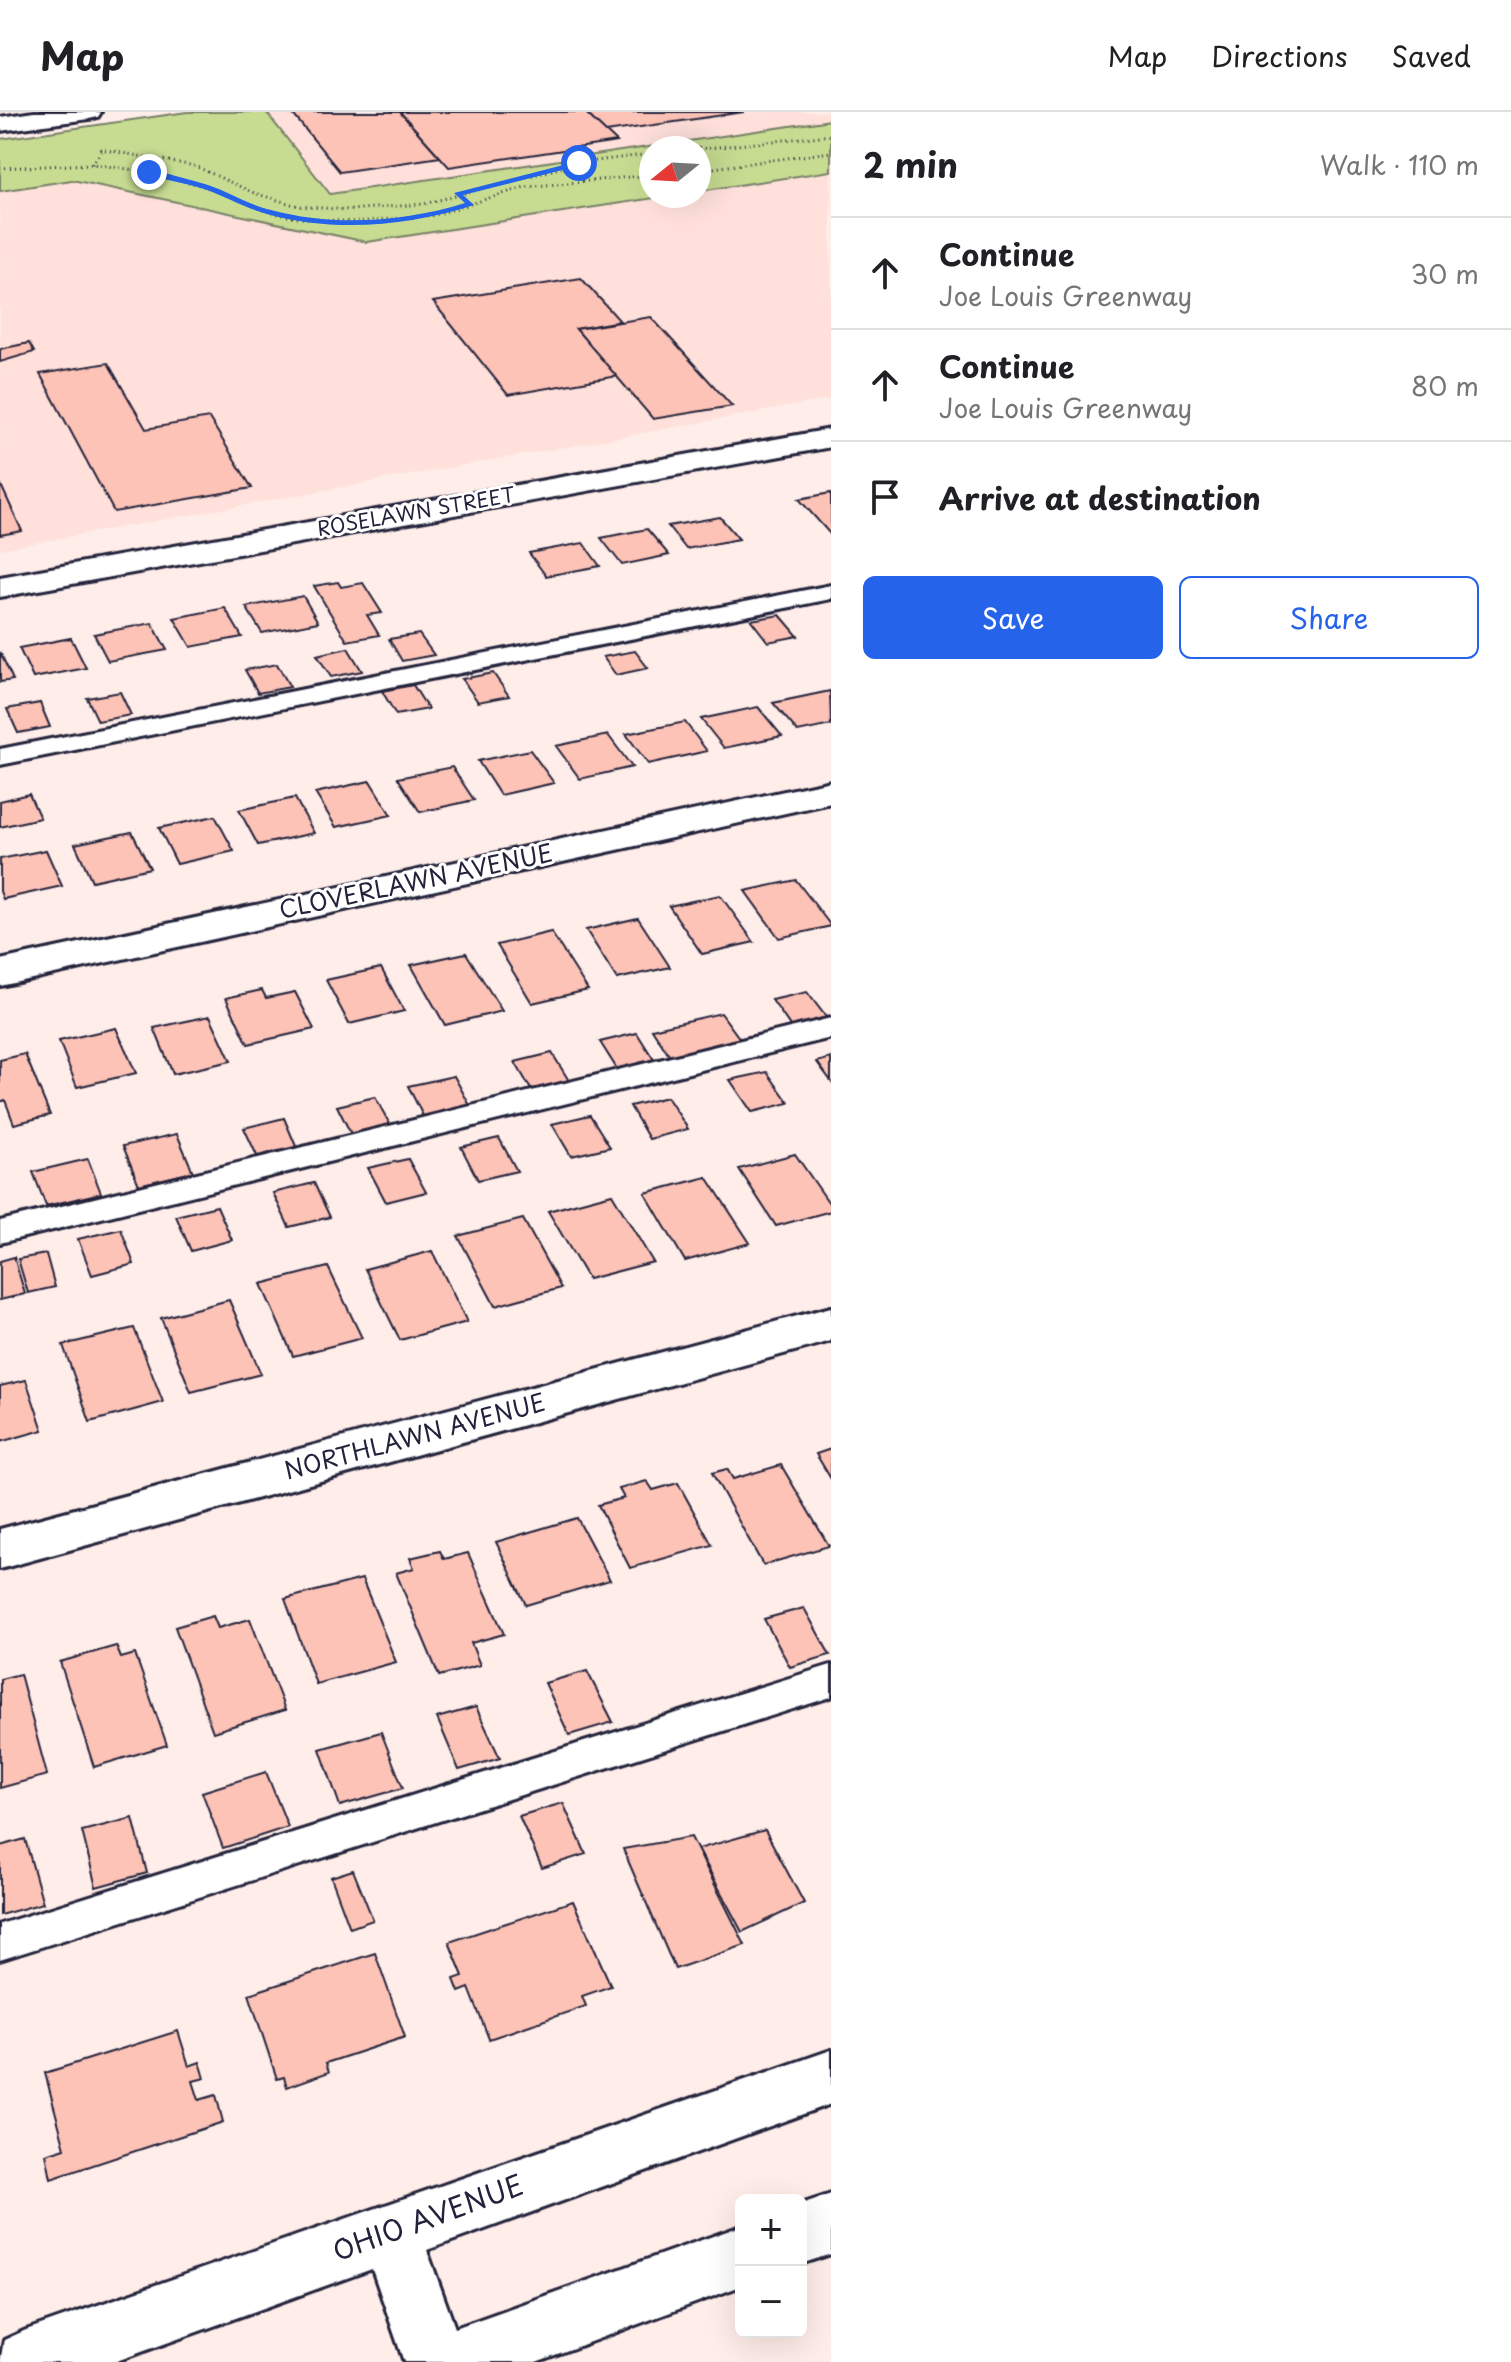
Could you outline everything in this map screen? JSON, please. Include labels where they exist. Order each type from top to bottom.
[{"type":"street","points":[[0,124],[89,112]]},
{"type":"street","name":"ROSELAWN STREET","points":[[0,587],[831,438]]},
{"type":"street","name":"CLOVERLAWN AVENUE","points":[[0,973],[831,792]]},
{"type":"street","name":"NORTHLAWN AVENUE","points":[[0,1549],[831,1324]]},
{"type":"street","name":"OHIO AVENUE","points":[[26,2362],[831,2077]]},
{"type":"street","points":[[807,2232],[831,2224]]},
{"type":"street","points":[[390,2232],[436,2362]]},
{"type":"street","points":[[450,2362],[735,2258]]},
{"type":"lane","points":[[0,757],[831,592]]},
{"type":"lane","points":[[0,1232],[831,1028]]},
{"type":"lane","points":[[0,1942],[831,1681]]},
{"type":"path","points":[[711,148],[831,135]]},
{"type":"path","points":[[92,148],[195,166],[254,193],[298,206],[349,210],[397,208],[579,163],[639,156]]},
{"type":"path","points":[[92,164],[103,149]]},
{"type":"path","points":[[711,168],[831,152]]},
{"type":"path","points":[[0,168],[92,164],[179,178],[250,207],[298,218],[386,222],[435,215],[525,187],[639,176]]},
{"type":"path","points":[[457,194],[472,204]]},
{"type":"shaded area","points":[[266,112],[831,112],[831,120],[711,138],[639,136],[639,148],[330,194]]},
{"type":"shaded area","points":[[831,171],[831,399],[0,549],[0,191],[72,180],[367,242],[639,200],[639,208],[711,208],[711,189]]},
{"type":"green space","points":[[187,112],[266,112],[330,194],[639,148],[639,200],[367,242],[72,180],[0,191],[0,139]]},
{"type":"green space","points":[[831,120],[831,171],[711,189],[711,138]]},
{"type":"building","points":[[291,112],[400,112],[440,157],[340,172]]},
{"type":"building","points":[[400,112],[585,112],[617,142],[449,167]]},
{"type":"building","points":[[585,112],[744,112],[606,132]]},
{"type":"building","points":[[581,278],[620,321],[576,329],[617,376],[508,395],[433,302]]},
{"type":"building","points":[[651,317],[732,406],[653,419],[576,329]]},
{"type":"building","points":[[29,343],[34,352],[0,362],[0,349]]},
{"type":"building","points":[[108,363],[146,429],[209,418],[252,488],[114,512],[40,374]]},
{"type":"building","points":[[0,483],[22,531],[0,535]]},
{"type":"building","points":[[831,493],[831,534],[830,534],[799,499]]},
{"type":"building","points":[[720,517],[739,539],[686,549],[668,526]]},
{"type":"building","points":[[647,529],[669,555],[622,565],[601,538]]},
{"type":"building","points":[[583,543],[600,566],[546,576],[529,553]]},
{"type":"building","points":[[338,582],[341,587],[363,583],[382,613],[367,615],[379,635],[347,641],[314,586]]},
{"type":"building","points":[[303,596],[318,622],[262,633],[246,607]]},
{"type":"building","points":[[225,608],[242,637],[191,647],[174,618]]},
{"type":"building","points":[[780,615],[798,636],[768,642],[751,620]]},
{"type":"building","points":[[152,623],[167,650],[108,661],[94,634]]},
{"type":"building","points":[[419,634],[434,655],[402,661],[389,639]]},
{"type":"building","points":[[71,638],[86,668],[33,678],[19,648]]},
{"type":"building","points":[[348,648],[362,671],[331,677],[317,655]]},
{"type":"building","points":[[635,651],[648,668],[616,675],[603,657]]},
{"type":"building","points":[[0,652],[13,680],[0,682]]},
{"type":"building","points":[[277,664],[290,687],[258,693],[245,670]]},
{"type":"building","points":[[493,673],[509,696],[478,702],[462,679]]},
{"type":"building","points":[[413,685],[428,709],[396,715],[382,691]]},
{"type":"building","points":[[830,691],[831,725],[798,732],[773,703]]},
{"type":"building","points":[[120,692],[131,715],[98,721],[87,698]]},
{"type":"building","points":[[40,703],[50,727],[18,733],[7,709]]},
{"type":"building","points":[[758,707],[782,736],[724,748],[701,719]]},
{"type":"building","points":[[685,722],[707,751],[648,764],[626,734]]},
{"type":"building","points":[[608,735],[632,767],[580,779],[556,746]]},
{"type":"building","points":[[530,750],[554,783],[500,795],[478,761]]},
{"type":"building","points":[[452,767],[474,800],[420,812],[398,778]]},
{"type":"building","points":[[370,781],[391,815],[336,827],[315,793]]},
{"type":"building","points":[[29,794],[40,818],[0,827],[0,801]]},
{"type":"building","points":[[295,798],[314,833],[258,845],[239,810]]},
{"type":"building","points":[[215,816],[234,851],[177,864],[159,828]]},
{"type":"building","points":[[132,832],[150,868],[92,881],[75,844]]},
{"type":"building","points":[[46,850],[62,886],[3,899],[0,859]]},
{"type":"building","points":[[796,880],[831,926],[779,938],[745,891]]},
{"type":"building","points":[[720,895],[754,942],[702,954],[669,906]]},
{"type":"building","points":[[638,918],[670,967],[617,979],[586,930]]},
{"type":"building","points":[[551,932],[588,990],[532,1003],[497,945]]},
{"type":"building","points":[[466,953],[502,1011],[445,1025],[411,965]]},
{"type":"building","points":[[381,968],[404,1011],[349,1024],[326,980]]},
{"type":"building","points":[[262,990],[266,998],[295,992],[314,1029],[248,1044],[226,998]]},
{"type":"building","points":[[807,992],[829,1021],[793,1030],[772,1000]]},
{"type":"building","points":[[721,1013],[742,1042],[672,1060],[652,1029]]},
{"type":"building","points":[[210,1016],[231,1061],[173,1074],[154,1028]]},
{"type":"building","points":[[116,1028],[136,1073],[77,1087],[59,1041]]},
{"type":"building","points":[[637,1033],[656,1063],[619,1072],[600,1042]]},
{"type":"building","points":[[552,1053],[571,1084],[533,1093],[515,1062]]},
{"type":"building","points":[[25,1054],[50,1115],[14,1124],[5,1100],[0,1102],[0,1060]]},
{"type":"building","points":[[831,1058],[831,1081],[817,1062]]},
{"type":"building","points":[[767,1072],[789,1103],[752,1112],[730,1080]]},
{"type":"building","points":[[454,1076],[473,1111],[426,1122],[408,1086]]},
{"type":"building","points":[[375,1097],[392,1128],[353,1138],[337,1106]]},
{"type":"building","points":[[667,1097],[688,1129],[649,1139],[630,1106]]},
{"type":"building","points":[[590,1115],[610,1147],[571,1156],[552,1124]]},
{"type":"building","points":[[284,1118],[298,1151],[259,1160],[244,1128]]},
{"type":"building","points":[[177,1134],[193,1172],[139,1185],[123,1146]]},
{"type":"building","points":[[499,1138],[517,1171],[478,1180],[461,1147]]},
{"type":"building","points":[[795,1154],[831,1206],[831,1211],[776,1226],[739,1169]]},
{"type":"building","points":[[88,1159],[101,1193],[46,1206],[33,1172]]},
{"type":"building","points":[[408,1159],[426,1192],[386,1202],[368,1168]]},
{"type":"building","points":[[707,1177],[750,1243],[685,1261],[645,1193]]},
{"type":"building","points":[[314,1183],[330,1217],[289,1227],[273,1193]]},
{"type":"building","points":[[612,1194],[653,1262],[588,1279],[548,1211]]},
{"type":"building","points":[[217,1206],[232,1240],[191,1251],[176,1216]]},
{"type":"building","points":[[523,1219],[561,1288],[495,1306],[458,1236]]},
{"type":"building","points":[[121,1229],[134,1264],[92,1275],[78,1239]]},
{"type":"building","points":[[432,1251],[467,1322],[400,1340],[365,1269]]},
{"type":"building","points":[[46,1254],[55,1287],[28,1293],[18,1259]]},
{"type":"building","points":[[14,1257],[25,1294],[0,1300],[0,1261]]},
{"type":"building","points":[[328,1267],[362,1338],[293,1356],[261,1284]]},
{"type":"building","points":[[229,1300],[261,1374],[191,1392],[161,1318]]},
{"type":"building","points":[[134,1328],[163,1402],[90,1422],[63,1345]]},
{"type":"building","points":[[26,1380],[43,1430],[0,1442],[0,1386]]},
{"type":"building","points":[[831,1449],[831,1479],[816,1454]]},
{"type":"building","points":[[781,1465],[829,1546],[763,1565],[712,1473],[727,1469],[733,1479]]},
{"type":"building","points":[[647,1481],[653,1490],[678,1483],[712,1545],[630,1568],[598,1505],[624,1498],[619,1489]]},
{"type":"building","points":[[577,1518],[610,1580],[526,1605],[496,1542]]},
{"type":"building","points":[[440,1551],[444,1559],[468,1553],[504,1634],[471,1643],[480,1665],[439,1676],[396,1573],[414,1568],[410,1558]]},
{"type":"building","points":[[362,1579],[396,1662],[316,1684],[285,1599]]},
{"type":"building","points":[[804,1608],[830,1655],[790,1667],[764,1619]]},
{"type":"building","points":[[213,1616],[218,1628],[250,1619],[285,1710],[213,1732],[175,1627]]},
{"type":"building","points":[[116,1646],[121,1658],[135,1654],[167,1745],[94,1767],[60,1662]]},
{"type":"building","points":[[587,1671],[613,1722],[569,1735],[545,1683]]},
{"type":"building","points":[[20,1674],[47,1775],[0,1788],[0,1679]]},
{"type":"building","points":[[476,1707],[500,1758],[459,1770],[437,1718]]},
{"type":"building","points":[[381,1732],[403,1788],[340,1806],[320,1749]]},
{"type":"building","points":[[266,1772],[288,1827],[223,1848],[202,1792]]},
{"type":"building","points":[[563,1803],[586,1854],[542,1868],[519,1816]]},
{"type":"building","points":[[133,1818],[147,1873],[96,1887],[82,1831]]},
{"type":"building","points":[[765,1830],[804,1903],[742,1932],[698,1849]]},
{"type":"building","points":[[691,1837],[745,1945],[675,1969],[623,1849]]},
{"type":"building","points":[[25,1839],[43,1903],[0,1915],[0,1846]]},
{"type":"building","points":[[353,1870],[373,1920],[350,1928],[331,1877]]},
{"type":"building","points":[[573,1901],[611,1986],[582,1996],[586,2006],[489,2039],[469,1988],[459,1992],[454,1979],[463,1976],[449,1942]]},
{"type":"building","points":[[375,1953],[405,2037],[326,2063],[329,2072],[287,2087],[284,2077],[277,2079],[249,1994]]},
{"type":"building","points":[[178,2031],[189,2066],[200,2062],[205,2078],[193,2081],[199,2100],[216,2095],[223,2122],[51,2179],[46,2154],[65,2148],[45,2073]]},
{"type":"route","points":[[149,172],[207,187],[250,207],[269,212],[324,221],[386,222],[435,215],[472,204],[457,194],[579,163]]}]
